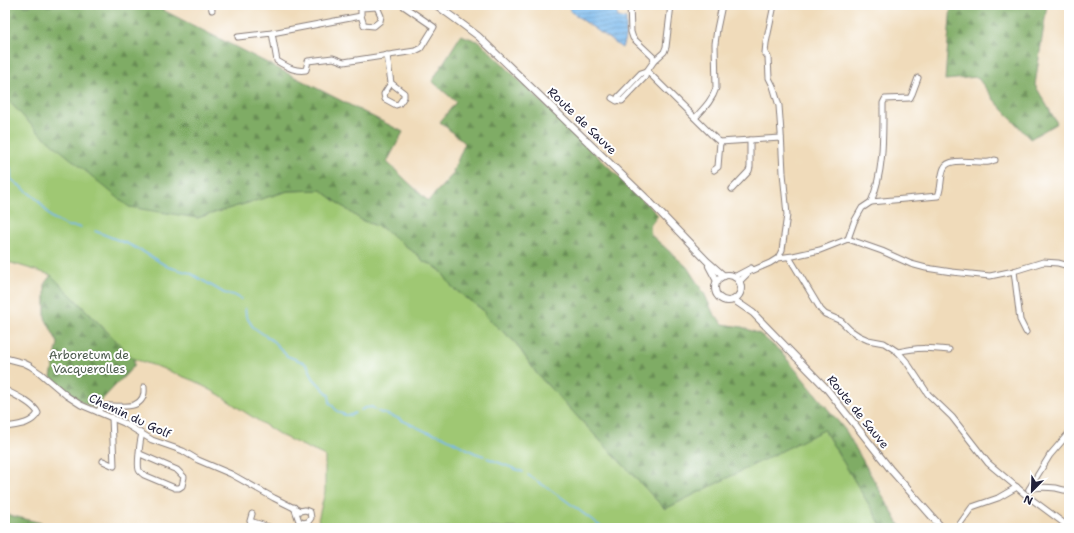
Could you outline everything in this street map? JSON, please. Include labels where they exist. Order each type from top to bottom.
[{"type":"main road","name":"Route de Sauve","points":[[436,5],[478,36],[650,202],[707,261],[724,276]]},
{"type":"main road","name":"Route de Sauve","points":[[707,261],[717,281]]},
{"type":"main road","points":[[727,275],[734,277],[741,285],[741,292],[734,300],[726,301],[719,297],[715,290],[717,281],[727,275]]},
{"type":"main road","name":"Route de Sauve","points":[[741,292],[744,301],[753,313],[826,388],[891,470],[942,528]]},
{"type":"main road","name":"Route de Sauve","points":[[734,300],[753,313]]},
{"type":"street","points":[[272,33],[277,61],[290,69],[300,71],[306,70],[308,61],[333,58],[344,62],[415,51],[421,48],[434,27],[402,5]]},
{"type":"street","points":[[630,5],[631,32],[633,38],[653,57],[654,61]]},
{"type":"street","points":[[612,98],[617,101],[622,101],[645,77],[654,61],[664,52],[666,47],[671,5]]},
{"type":"street","points":[[695,118],[710,102],[716,88],[717,28],[722,5]]},
{"type":"street","points":[[774,5],[765,53],[768,57],[769,78],[774,86],[779,106],[783,173],[788,215],[782,250],[778,258]]},
{"type":"street","points":[[378,6],[381,16],[380,21],[374,26],[364,25],[361,16],[361,8],[378,6]]},
{"type":"street","points":[[238,37],[272,33],[361,16]]},
{"type":"street","points":[[387,55],[391,83]]},
{"type":"street","points":[[647,71],[720,142],[781,138]]},
{"type":"street","points":[[871,202],[876,191],[882,154],[883,103],[885,100],[910,98],[918,78]]},
{"type":"street","points":[[732,189],[749,171],[750,140]]},
{"type":"street","points":[[714,170],[718,166],[720,142]]},
{"type":"street","points":[[848,239],[854,222],[862,208],[871,202],[938,196],[941,190],[943,169],[946,164],[962,161],[989,162],[995,160]]},
{"type":"street","points":[[739,282],[749,272],[778,258],[802,255],[848,239],[882,250],[911,264],[926,268],[990,276],[1014,271],[1043,262],[1058,263],[1069,266]]},
{"type":"street","points":[[789,257],[821,310],[825,314],[841,321],[859,336],[868,340],[884,343],[898,352],[906,361],[928,394],[952,417],[988,463],[1069,527]]},
{"type":"street","points":[[734,277],[752,268],[764,266]]},
{"type":"street","points":[[1014,271],[1020,320],[1026,332]]},
{"type":"street","points":[[898,352],[914,348],[949,350]]},
{"type":"street","name":"Chemin du Golf","points":[[5,358],[30,366],[78,403],[112,417],[152,440],[179,449],[198,460],[231,474],[300,511]]},
{"type":"street","points":[[98,412],[101,407],[106,406],[135,405],[143,399],[145,393],[144,387]]},
{"type":"street","points":[[5,390],[20,397],[36,409],[38,413],[35,418],[29,422],[5,427]]},
{"type":"street","points":[[103,461],[114,466],[112,417]]},
{"type":"street","points":[[1026,494],[1050,456],[1069,433]]},
{"type":"street","points":[[140,454],[177,470],[184,478],[182,486],[175,488],[140,472],[139,469],[140,454],[142,434]]},
{"type":"street","points":[[957,528],[972,507],[998,498],[1017,487]]},
{"type":"street","points":[[1029,489],[1042,487],[1067,491],[1069,490]]},
{"type":"street","points":[[294,507],[297,516],[299,520],[306,525],[311,518],[310,512],[305,510],[300,511],[297,516]]},
{"type":"street","points":[[252,514],[250,521],[272,528]]},
{"type":"green space","points":[[5,5],[153,5],[403,132],[387,162],[428,201],[454,173],[453,171],[465,143],[440,122],[456,102],[432,81],[461,35],[480,42],[658,215],[650,226],[651,235],[687,267],[705,295],[713,313],[723,324],[742,327],[760,334],[781,352],[846,431],[901,528],[883,528],[824,430],[665,509],[537,374],[515,342],[487,318],[483,310],[453,288],[441,271],[431,264],[424,262],[419,256],[382,228],[361,220],[321,190],[288,191],[197,218],[129,207],[37,131],[5,97]]},
{"type":"green space","points":[[951,5],[1047,5],[1035,85],[1057,123],[1030,139],[995,101],[977,77],[945,80]]},
{"type":"green space","points":[[5,97],[37,131],[197,218],[288,191],[321,190],[361,220],[382,228],[419,256],[424,262],[431,264],[441,271],[453,288],[483,310],[487,318],[515,342],[537,374],[665,509],[824,429],[883,528],[327,528],[318,520],[325,492],[325,456],[282,436],[220,395],[194,381],[134,359],[51,275],[5,261]]},
{"type":"green space","name":"Arboretum de Vacquerolles","points":[[51,275],[134,359],[134,366],[94,408],[81,402],[51,377],[58,343],[45,318],[45,283]]},
{"type":"green space","points":[[5,514],[62,528],[5,528]]},
{"type":"water","points":[[570,5],[614,5],[618,17],[626,19],[626,34],[622,48],[570,11]]},
{"type":"waterway","points":[[5,158],[10,168],[11,179],[38,200],[51,217],[67,226],[81,227]]},
{"type":"waterway","points":[[95,231],[128,244],[168,267],[190,273],[224,293],[234,295],[241,299]]},
{"type":"waterway","points":[[245,308],[246,316],[253,327],[273,341],[287,356],[303,362],[308,366],[313,378],[329,395],[330,403],[338,412],[345,415],[355,413]]},
{"type":"waterway","points":[[361,410],[372,407],[379,412],[395,417],[427,432],[440,435],[484,456]]},
{"type":"waterway","points":[[487,458],[523,472]]},
{"type":"waterway","points":[[528,475],[603,528]]}]
